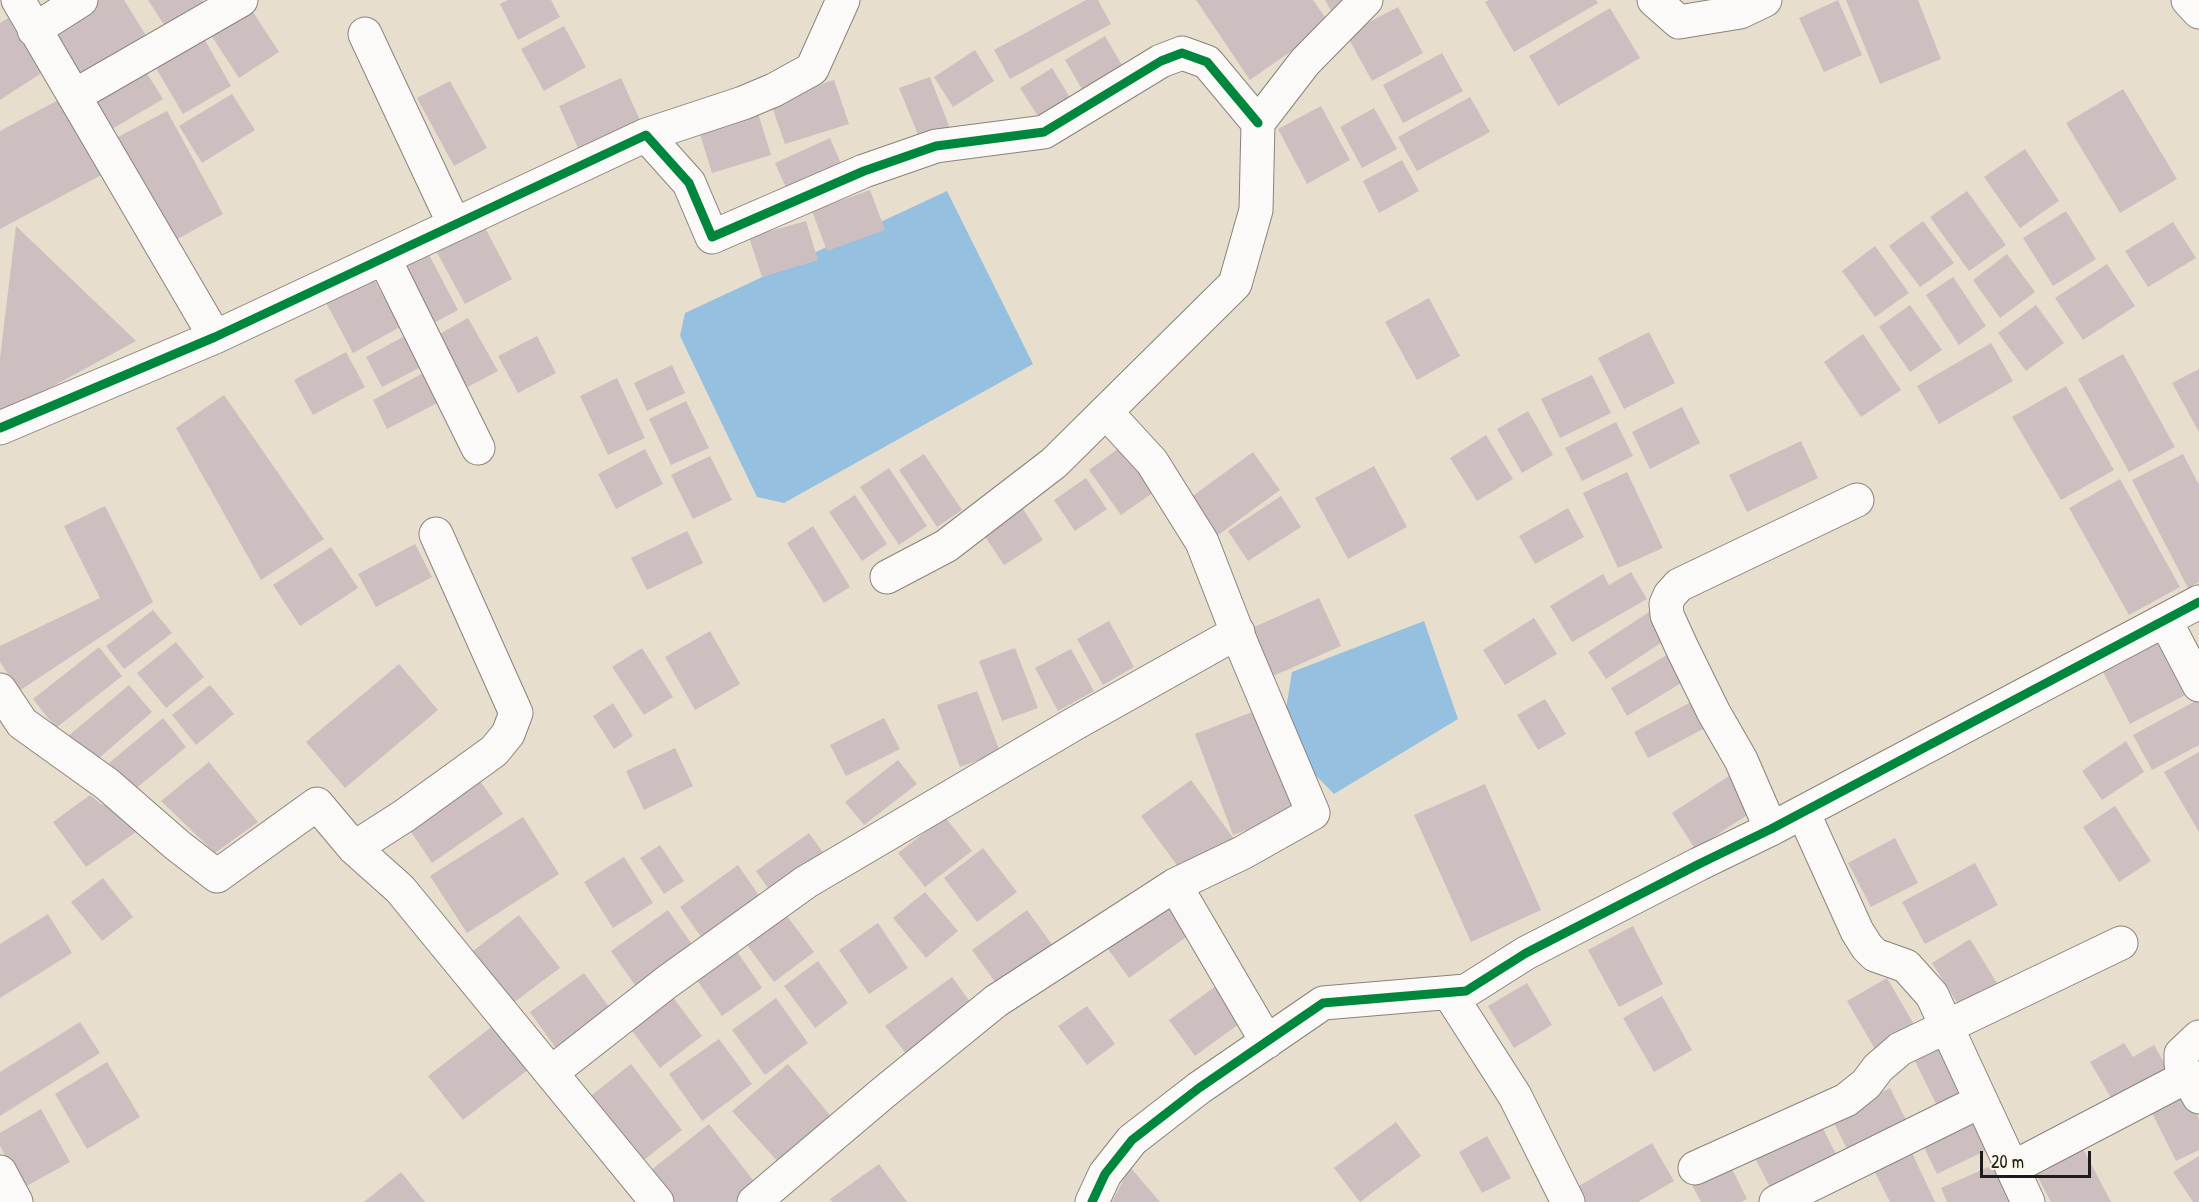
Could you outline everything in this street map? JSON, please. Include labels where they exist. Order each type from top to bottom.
[{"type":"street","points":[[18,0],[215,337]]},
{"type":"street","points":[[34,30],[81,0]]},
{"type":"street","points":[[74,96],[242,0]]},
{"type":"street","points":[[0,428],[215,337],[646,135],[743,103],[774,90],[812,69],[843,0]]},
{"type":"street","points":[[887,577],[946,546],[1054,463],[1235,284],[1256,210],[1258,123],[1305,62],[1366,0]]},
{"type":"street","points":[[1654,0],[1678,22],[1740,12],[1765,0]]},
{"type":"street","points":[[2188,0],[2199,12]]},
{"type":"street","points":[[365,34],[454,224]]},
{"type":"street","points":[[646,135],[689,183],[712,237],[864,171],[936,146],[1044,132],[1161,62],[1182,53],[1207,62],[1258,123]]},
{"type":"street","points":[[384,258],[478,448]]},
{"type":"street","points":[[754,1202],[996,1001],[1175,885],[1242,853],[1313,813],[1202,542],[1152,462],[1106,412]]},
{"type":"street","points":[[1771,829],[1741,760],[1714,714],[1683,650],[1667,615],[1666,604],[1679,585],[1857,500]]},
{"type":"street","points":[[354,848],[404,816],[494,751],[508,734],[516,713],[436,534]]},
{"type":"street","points":[[1092,1202],[1106,1174],[1132,1140],[1199,1088],[1323,1003],[1466,991],[1526,953],[1771,829],[2199,602]]},
{"type":"street","points":[[2165,620],[2199,685]]},
{"type":"street","points":[[552,1072],[667,982],[806,882],[1074,724],[1238,632]]},
{"type":"street","points":[[0,690],[22,723],[107,784],[177,845],[217,876],[317,804],[354,848],[400,889],[657,1202]]},
{"type":"street","points":[[1803,812],[1857,932],[1867,947],[1875,955],[1906,966],[1932,996],[2028,1202]]},
{"type":"street","points":[[1175,885],[1266,1042]]},
{"type":"street","points":[[1695,1168],[1845,1100],[1866,1084],[1878,1068],[1900,1049],[2121,943]]},
{"type":"street","points":[[1449,993],[1515,1096],[1568,1202]]},
{"type":"street","points":[[2013,1168],[2193,1087],[2181,1064],[2181,1054],[2199,1037]]},
{"type":"street","points":[[1776,1202],[1981,1101]]},
{"type":"street","points":[[0,1172],[16,1202]]},
{"type":"water","points":[[947,191],[1033,364],[784,503],[757,497],[680,336],[685,313]]},
{"type":"water","points":[[1424,621],[1458,719],[1334,794],[1281,740],[1292,672]]},
{"type":"building","points":[[98,0],[124,0],[147,37],[75,81],[45,32]]},
{"type":"building","points":[[148,0],[202,0],[206,7],[168,31]]},
{"type":"building","points":[[508,0],[551,0],[560,17],[518,40],[500,4]]},
{"type":"building","points":[[1086,0],[1098,0],[1111,24],[1010,79],[994,50]]},
{"type":"building","points":[[1196,0],[1313,0],[1330,24],[1250,80]]},
{"type":"building","points":[[1325,0],[1344,0],[1333,14]]},
{"type":"building","points":[[1489,0],[1596,0],[1598,3],[1514,52],[1485,2]]},
{"type":"building","points":[[1838,0],[1862,55],[1824,72],[1799,18]]},
{"type":"building","points":[[1846,0],[1918,0],[1941,59],[1880,84]]},
{"type":"building","points":[[249,6],[279,52],[239,78],[209,32]]},
{"type":"building","points":[[1398,7],[1423,53],[1372,81],[1346,34]]},
{"type":"building","points":[[1610,8],[1640,58],[1558,106],[1529,56]]},
{"type":"building","points":[[8,18],[43,72],[0,100],[0,23]]},
{"type":"building","points":[[564,26],[586,67],[544,91],[521,49]]},
{"type":"building","points":[[202,35],[231,86],[183,114],[153,63]]},
{"type":"building","points":[[1105,36],[1130,79],[1090,103],[1065,60]]},
{"type":"building","points":[[975,50],[994,81],[953,107],[934,77]]},
{"type":"building","points":[[1442,53],[1463,91],[1403,123],[1383,85]]},
{"type":"building","points":[[143,67],[163,99],[107,132],[88,99]]},
{"type":"building","points":[[1052,68],[1077,109],[1046,129],[1020,88]]},
{"type":"building","points":[[930,77],[951,131],[921,142],[899,88]]},
{"type":"building","points":[[621,78],[640,120],[578,148],[559,106]]},
{"type":"building","points":[[834,80],[849,124],[785,144],[770,101]]},
{"type":"building","points":[[450,81],[487,148],[454,166],[417,98]]},
{"type":"building","points":[[2123,89],[2177,179],[2120,213],[2066,123]]},
{"type":"building","points":[[232,94],[255,130],[202,163],[179,126]]},
{"type":"building","points":[[66,96],[107,172],[0,229],[0,131]]},
{"type":"building","points":[[1470,97],[1490,132],[1417,171],[1398,137]]},
{"type":"building","points":[[1321,106],[1350,160],[1307,184],[1278,129]]},
{"type":"building","points":[[1374,108],[1397,149],[1362,168],[1340,127]]},
{"type":"building","points":[[167,111],[223,214],[172,242],[116,138]]},
{"type":"building","points":[[758,113],[771,155],[712,173],[699,131]]},
{"type":"building","points":[[830,138],[846,175],[791,199],[775,163]]},
{"type":"building","points":[[2025,149],[2059,201],[2020,228],[1984,177]]},
{"type":"building","points":[[1402,160],[1419,191],[1379,213],[1363,181]]},
{"type":"building","points":[[870,190],[885,230],[827,251],[812,211]]},
{"type":"building","points":[[1967,191],[2006,245],[1969,271],[1930,217]]},
{"type":"building","points":[[2066,211],[2096,259],[2053,286],[2023,238]]},
{"type":"building","points":[[806,221],[818,260],[762,277],[749,237]]},
{"type":"building","points":[[1923,221],[1954,263],[1920,287],[1889,246]]},
{"type":"building","points":[[2173,222],[2196,258],[2148,287],[2125,251]]},
{"type":"building","points":[[483,224],[512,279],[465,304],[435,249]]},
{"type":"building","points":[[16,226],[136,341],[0,415],[0,358]]},
{"type":"building","points":[[1875,246],[1909,293],[1875,317],[1842,271]]},
{"type":"building","points":[[427,251],[458,310],[430,325],[399,266]]},
{"type":"building","points":[[2007,254],[2035,292],[2000,318],[1973,280]]},
{"type":"building","points":[[2107,264],[2135,306],[2083,340],[2055,298]]},
{"type":"building","points":[[371,274],[400,327],[353,353],[324,299]]},
{"type":"building","points":[[1953,277],[1986,326],[1959,345],[1926,295]]},
{"type":"building","points":[[1429,298],[1460,356],[1417,380],[1385,322]]},
{"type":"building","points":[[1910,305],[1942,350],[1910,372],[1879,327]]},
{"type":"building","points":[[2036,305],[2064,343],[2026,371],[1998,333]]},
{"type":"building","points":[[468,318],[498,371],[464,389],[434,337]]},
{"type":"building","points":[[412,332],[429,363],[382,387],[366,357]]},
{"type":"building","points":[[1649,332],[1675,383],[1624,409],[1598,358]]},
{"type":"building","points":[[1863,334],[1901,390],[1861,417],[1824,362]]},
{"type":"building","points":[[537,336],[556,373],[518,393],[498,356]]},
{"type":"building","points":[[1991,343],[2013,381],[1939,424],[1917,386]]},
{"type":"building","points":[[346,352],[365,387],[313,415],[294,380]]},
{"type":"building","points":[[2123,354],[2175,447],[2129,472],[2078,379]]},
{"type":"building","points":[[672,365],[685,393],[647,411],[634,383]]},
{"type":"building","points":[[2199,369],[2199,432],[2172,383]]},
{"type":"building","points":[[427,371],[443,400],[387,429],[373,400]]},
{"type":"building","points":[[1592,375],[1611,413],[1560,438],[1541,399]]},
{"type":"building","points":[[617,378],[645,438],[608,455],[580,396]]},
{"type":"building","points":[[2066,386],[2114,470],[2061,500],[2012,417]]},
{"type":"building","points":[[224,395],[324,539],[261,580],[176,428]]},
{"type":"building","points":[[686,401],[709,448],[671,465],[649,419]]},
{"type":"building","points":[[1682,407],[1700,443],[1650,469],[1632,432]]},
{"type":"building","points":[[1528,411],[1553,455],[1522,473],[1497,429]]},
{"type":"building","points":[[1616,422],[1633,456],[1582,481],[1565,448]]},
{"type":"building","points":[[1486,435],[1513,479],[1477,501],[1450,458]]},
{"type":"building","points":[[1801,441],[1818,478],[1747,512],[1729,475]]},
{"type":"building","points":[[1122,446],[1154,492],[1121,515],[1089,470]]},
{"type":"building","points":[[645,449],[663,484],[616,509],[598,474]]},
{"type":"building","points":[[1253,452],[1280,490],[1214,538],[1187,500]]},
{"type":"building","points":[[924,454],[962,510],[937,527],[899,470]]},
{"type":"building","points":[[2183,454],[2199,485],[2199,582],[2188,588],[2132,480]]},
{"type":"building","points":[[710,456],[732,500],[693,519],[671,475]]},
{"type":"building","points":[[1374,466],[1407,527],[1348,559],[1315,498]]},
{"type":"building","points":[[889,468],[927,526],[899,545],[860,487]]},
{"type":"building","points":[[1627,472],[1663,548],[1618,568],[1583,493]]},
{"type":"building","points":[[1086,478],[1107,509],[1075,531],[1054,500]]},
{"type":"building","points":[[2120,479],[2180,587],[2129,615],[2069,508]]},
{"type":"building","points":[[855,495],[887,544],[862,561],[829,512]]},
{"type":"building","points":[[1281,496],[1301,527],[1248,561],[1228,531]]},
{"type":"building","points":[[105,506],[153,602],[19,691],[0,662],[0,646],[100,598],[64,526]]},
{"type":"building","points":[[1568,508],[1584,537],[1535,564],[1519,536]]},
{"type":"building","points":[[1023,509],[1043,540],[1004,565],[984,535]]},
{"type":"building","points":[[813,526],[850,587],[824,603],[787,543]]},
{"type":"building","points":[[687,531],[703,563],[647,590],[631,558]]},
{"type":"building","points":[[415,544],[432,577],[376,607],[358,574]]},
{"type":"building","points":[[331,547],[358,588],[300,626],[273,585]]},
{"type":"building","points":[[1631,572],[1647,599],[1572,642],[1550,606],[1603,574],[1609,585]]},
{"type":"building","points":[[1319,598],[1341,646],[1273,676],[1252,628]]},
{"type":"building","points":[[153,610],[172,633],[124,669],[106,646]]},
{"type":"building","points":[[1649,612],[1667,639],[1606,679],[1588,652]]},
{"type":"building","points":[[1534,618],[1557,654],[1505,685],[1483,650]]},
{"type":"building","points":[[1109,621],[1134,667],[1103,685],[1077,639]]},
{"type":"building","points":[[2164,630],[2195,690],[2130,724],[2099,664]]},
{"type":"building","points":[[710,631],[740,684],[695,710],[665,657]]},
{"type":"building","points":[[176,642],[204,677],[166,708],[137,673]]},
{"type":"building","points":[[99,647],[122,676],[56,728],[33,699]]},
{"type":"building","points":[[642,648],[673,697],[644,715],[612,667]]},
{"type":"building","points":[[1015,648],[1038,708],[1002,721],[979,661]]},
{"type":"building","points":[[1071,649],[1094,691],[1058,711],[1035,668]]},
{"type":"building","points":[[1670,653],[1686,680],[1627,716],[1611,688]]},
{"type":"building","points":[[399,664],[438,710],[345,788],[306,742]]},
{"type":"building","points":[[129,685],[152,712],[91,765],[67,737]]},
{"type":"building","points":[[210,685],[234,714],[196,745],[172,715]]},
{"type":"building","points":[[977,691],[1000,752],[960,767],[937,705]]},
{"type":"building","points":[[1545,699],[1566,734],[1538,750],[1517,715]]},
{"type":"building","points":[[2199,699],[2199,745],[2152,770],[2133,735]]},
{"type":"building","points":[[1691,702],[1705,728],[1648,758],[1634,732]]},
{"type":"building","points":[[613,703],[633,736],[614,749],[593,716]]},
{"type":"building","points":[[1260,709],[1298,811],[1233,835],[1195,734]]},
{"type":"building","points":[[163,718],[186,747],[133,791],[109,763]]},
{"type":"building","points":[[884,718],[900,749],[846,776],[830,745]]},
{"type":"building","points":[[2126,741],[2144,772],[2102,800],[2082,771]]},
{"type":"building","points":[[675,748],[693,786],[644,810],[626,771]]},
{"type":"building","points":[[2199,752],[2199,832],[2164,772]]},
{"type":"building","points":[[898,760],[917,784],[864,825],[845,802]]},
{"type":"building","points":[[209,762],[258,822],[215,853],[161,801]]},
{"type":"building","points":[[1729,776],[1752,812],[1695,849],[1672,813]]},
{"type":"building","points":[[478,778],[503,814],[432,863],[407,826]]},
{"type":"building","points":[[1191,780],[1237,843],[1187,879],[1141,816]]},
{"type":"building","points":[[1485,784],[1541,910],[1471,942],[1414,815]]},
{"type":"building","points":[[90,795],[101,804],[125,812],[139,830],[86,867],[53,822]]},
{"type":"building","points":[[2115,806],[2151,861],[2119,882],[2083,827]]},
{"type":"building","points":[[523,817],[559,874],[467,933],[430,876]]},
{"type":"building","points":[[945,817],[972,851],[925,887],[898,853]]},
{"type":"building","points":[[809,833],[825,855],[772,894],[756,871]]},
{"type":"building","points":[[1895,838],[1918,883],[1871,907],[1848,863]]},
{"type":"building","points":[[660,845],[684,881],[664,894],[640,858]]},
{"type":"building","points":[[983,848],[1017,892],[977,922],[944,878]]},
{"type":"building","points":[[624,857],[653,903],[613,928],[584,882]]},
{"type":"building","points":[[1975,863],[1998,905],[1925,944],[1902,902]]},
{"type":"building","points":[[738,865],[762,900],[704,941],[680,907]]},
{"type":"building","points":[[103,878],[133,917],[102,941],[71,902]]},
{"type":"building","points":[[925,892],[958,931],[926,958],[893,918]]},
{"type":"building","points":[[1163,899],[1189,935],[1129,978],[1103,942]]},
{"type":"building","points":[[781,908],[814,952],[774,982],[742,938]]},
{"type":"building","points":[[668,910],[696,950],[639,991],[611,951]]},
{"type":"building","points":[[1027,910],[1058,953],[1003,993],[972,950]]},
{"type":"building","points":[[48,914],[72,953],[0,998],[0,944]]},
{"type":"building","points":[[519,915],[560,968],[513,1003],[473,951]]},
{"type":"building","points":[[878,923],[908,968],[869,994],[839,950]]},
{"type":"building","points":[[1633,926],[1663,984],[1619,1007],[1588,950]]},
{"type":"building","points":[[1970,939],[2000,988],[1963,1012],[1932,963]]},
{"type":"building","points":[[734,947],[762,988],[722,1016],[694,976]]},
{"type":"building","points":[[818,961],[848,1003],[815,1028],[784,986]]},
{"type":"building","points":[[584,973],[612,1011],[557,1050],[530,1012]]},
{"type":"building","points":[[952,977],[976,1010],[909,1058],[885,1026]]},
{"type":"building","points":[[1887,978],[1919,1033],[1879,1056],[1847,1001]]},
{"type":"building","points":[[1527,983],[1552,1025],[1514,1048],[1488,1006]]},
{"type":"building","points":[[1216,986],[1243,1021],[1195,1056],[1169,1020]]},
{"type":"building","points":[[669,992],[702,1036],[660,1068],[627,1024]]},
{"type":"building","points":[[1662,996],[1692,1050],[1654,1072],[1623,1018]]},
{"type":"building","points":[[776,998],[808,1043],[765,1075],[732,1030]]},
{"type":"building","points":[[1087,1006],[1115,1044],[1087,1065],[1058,1026]]},
{"type":"building","points":[[80,1022],[100,1053],[0,1116],[0,1072]]},
{"type":"building","points":[[494,1025],[529,1069],[463,1120],[428,1076]]},
{"type":"building","points":[[719,1039],[752,1084],[702,1121],[669,1074]]},
{"type":"building","points":[[1943,1040],[1968,1092],[1938,1108],[1912,1055]]},
{"type":"building","points":[[2124,1043],[2133,1057],[2154,1045],[2172,1076],[2117,1108],[2090,1062]]},
{"type":"building","points":[[107,1062],[140,1117],[87,1149],[55,1094]]},
{"type":"building","points":[[631,1064],[682,1130],[639,1164],[588,1098]]},
{"type":"building","points":[[788,1064],[833,1119],[780,1164],[732,1111]]},
{"type":"building","points":[[2182,1085],[2199,1119],[2199,1150],[2176,1161],[2147,1103]]},
{"type":"building","points":[[1890,1088],[1910,1128],[1851,1157],[1831,1117]]},
{"type":"building","points":[[41,1109],[70,1162],[23,1188],[0,1146],[0,1133]]},
{"type":"building","points":[[1974,1109],[1993,1147],[1937,1174],[1919,1137]]},
{"type":"building","points":[[1817,1117],[1839,1160],[1774,1195],[1752,1152]]},
{"type":"building","points":[[1396,1122],[1421,1156],[1360,1202],[1334,1168]]},
{"type":"building","points":[[709,1124],[757,1185],[736,1202],[669,1202],[646,1174]]},
{"type":"building","points":[[1487,1136],[1511,1178],[1482,1193],[1459,1152]]},
{"type":"building","points":[[1906,1140],[1935,1202],[1890,1202],[1868,1158]]},
{"type":"building","points":[[1652,1143],[1674,1181],[1638,1202],[1579,1202],[1572,1190]]},
{"type":"building","points":[[2080,1143],[2111,1202],[2051,1202],[2033,1168]]},
{"type":"building","points":[[2199,1156],[2199,1202],[2193,1202],[2173,1172]]},
{"type":"building","points":[[879,1164],[907,1202],[832,1202],[830,1199]]},
{"type":"building","points":[[1730,1165],[1747,1199],[1741,1202],[1701,1202],[1692,1185]]},
{"type":"building","points":[[1993,1165],[2009,1202],[1947,1202],[1941,1188]]},
{"type":"building","points":[[1130,1167],[1160,1202],[1112,1202]]},
{"type":"building","points":[[401,1172],[425,1202],[364,1202]]},
{"type":"cycle path","points":[[0,428],[215,337],[646,135],[689,183],[712,237],[864,171],[936,146],[1044,132],[1161,61],[1182,53],[1207,62],[1258,123]]},
{"type":"cycle path","points":[[1092,1202],[1105,1174],[1132,1140],[1199,1088],[1323,1003],[1466,991],[1526,953],[1771,829],[2199,602]]}]
